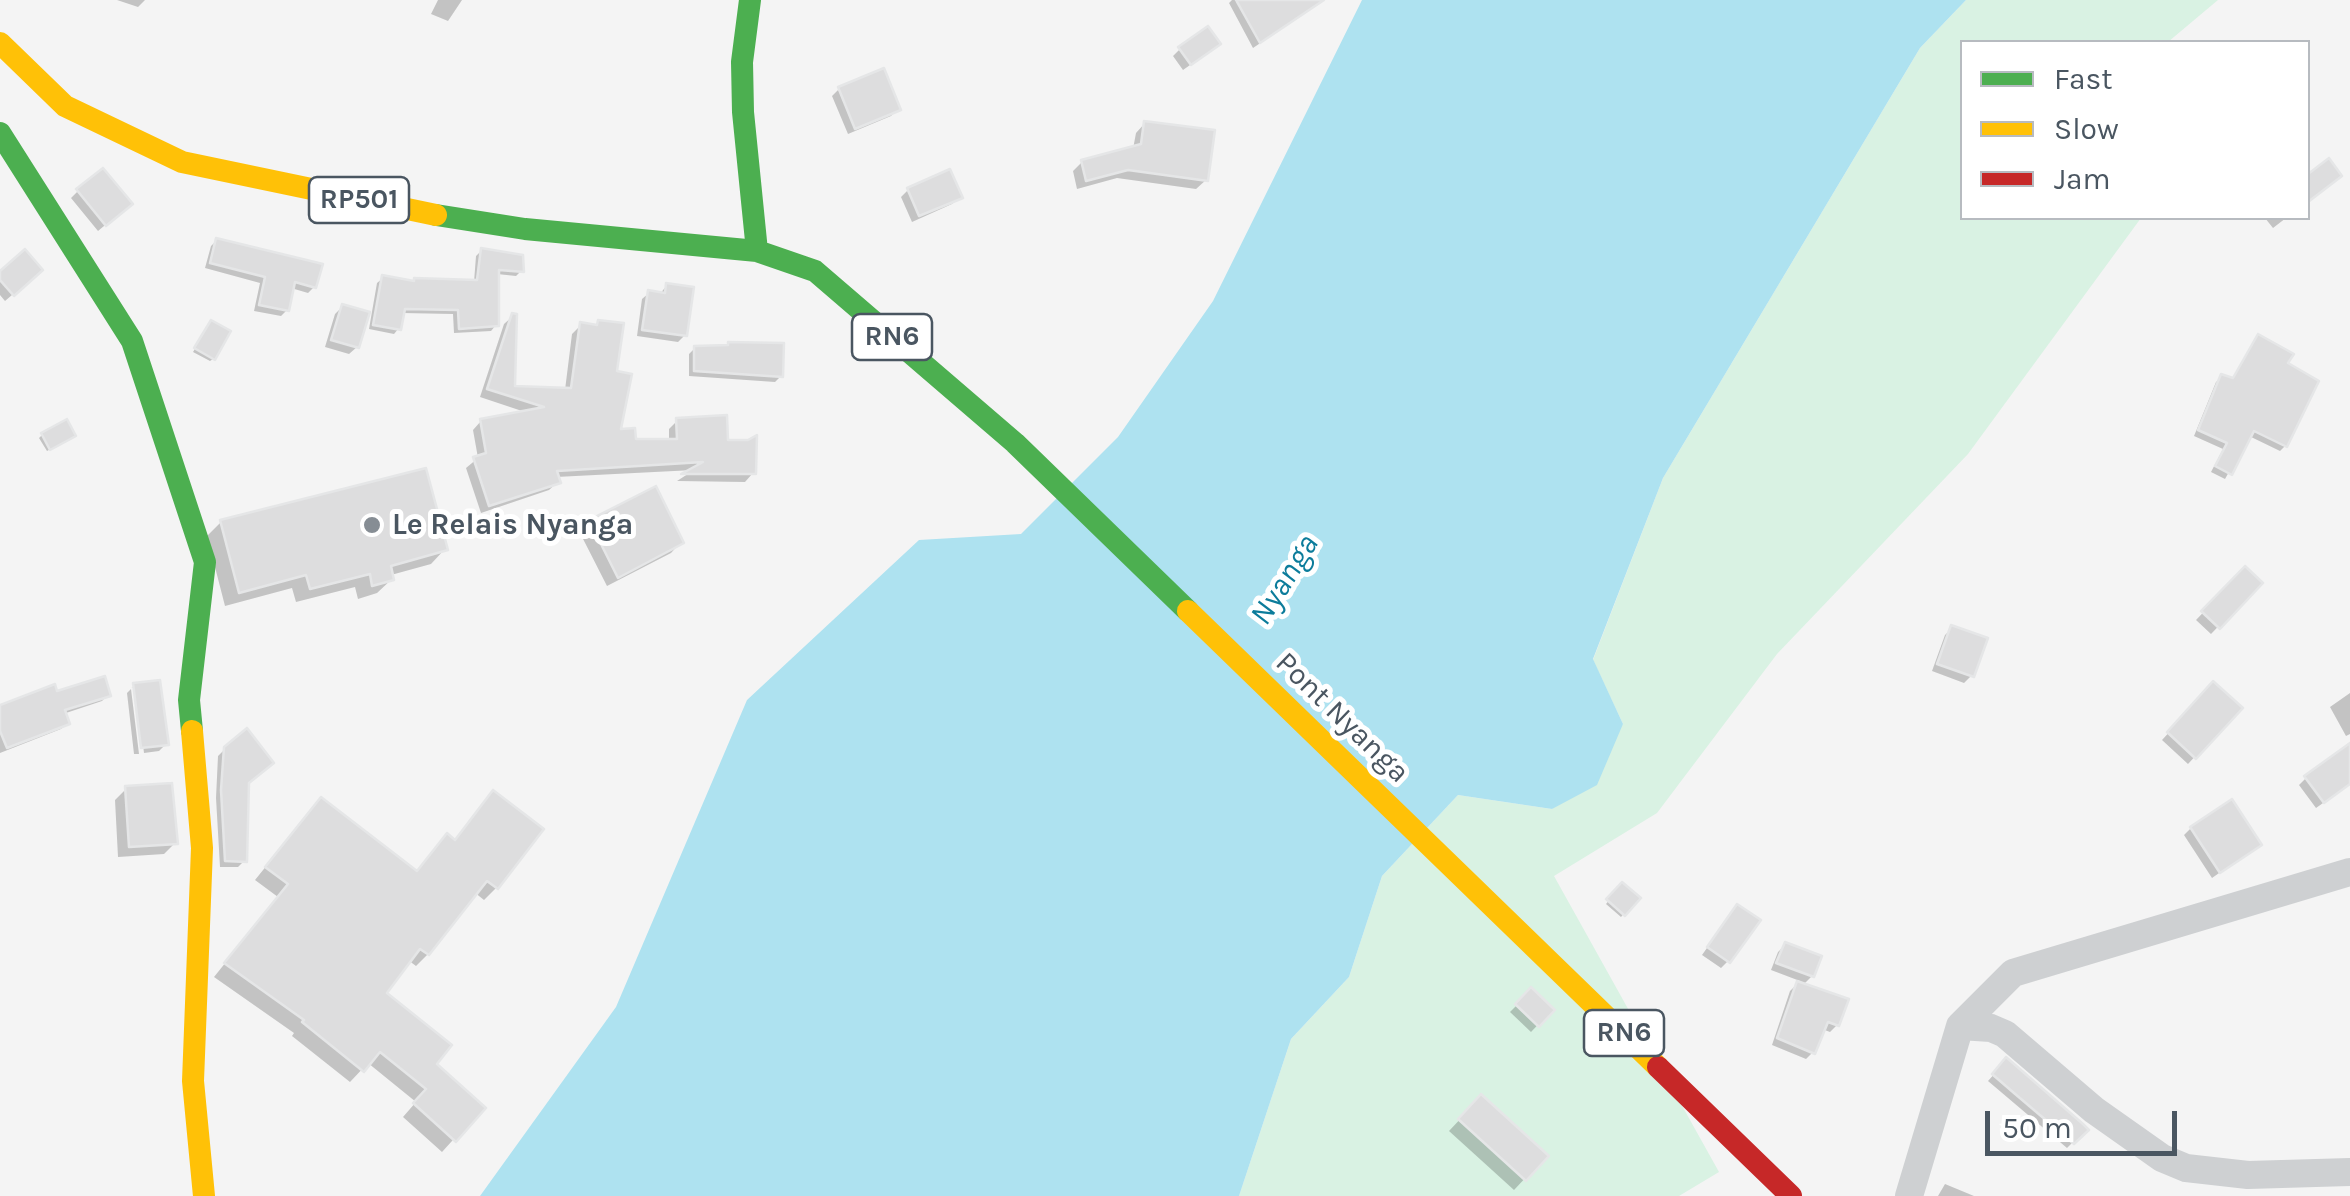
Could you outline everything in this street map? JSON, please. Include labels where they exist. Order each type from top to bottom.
[{"type":"main road","points":[[750,0],[742,62],[743,112],[757,251]]},
{"type":"main road","name":"RP501","points":[[0,43],[65,106],[182,162],[395,208],[525,228],[757,251]]},
{"type":"main road","points":[[0,132],[132,341],[205,562],[189,700],[202,848],[193,1081],[204,1196]]},
{"type":"main road","name":"Pont Nyanga","points":[[757,251],[815,271],[1014,443],[1792,1196]]},
{"type":"street","points":[[1909,1196],[1960,1026],[2013,973],[2350,872]]},
{"type":"street","points":[[1960,1026],[1991,1028],[2006,1034],[2094,1110],[2162,1158],[2186,1168],[2248,1175],[2350,1172]]},
{"type":"green space","points":[[1966,0],[2218,0],[2170,40],[1960,40],[1960,220],[2140,220],[1968,454],[1777,654],[1657,813],[1554,876],[1719,1172],[1679,1196],[1239,1196],[1291,1039],[1349,977],[1382,876],[1458,795],[1552,809],[1623,724],[1593,660],[1663,478],[1920,48]]},
{"type":"water","name":"Nyanga","points":[[1362,0],[1966,0],[1920,48],[1663,478],[1593,659],[1623,724],[1597,785],[1552,809],[1458,795],[1382,876],[1349,977],[1291,1039],[1239,1196],[480,1196],[616,1007],[747,700],[919,540],[1021,534],[1118,437],[1213,301]]},
{"type":"building","points":[[1236,0],[1324,0],[1260,43]]},
{"type":"building","points":[[1208,26],[1221,44],[1191,65],[1178,47]]},
{"type":"building","points":[[884,68],[901,110],[855,129],[838,87]]},
{"type":"building","points":[[1144,121],[1215,130],[1208,181],[1128,170],[1086,181],[1081,160],[1141,144]]},
{"type":"building","points":[[2329,158],[2342,176],[2310,200],[2310,172]]},
{"type":"building","points":[[103,168],[133,204],[106,226],[76,189]]},
{"type":"building","points":[[950,169],[963,198],[919,216],[907,188]]},
{"type":"building","points":[[216,238],[323,264],[316,288],[295,282],[289,311],[259,305],[265,277],[210,263]]},
{"type":"building","points":[[481,248],[523,255],[524,272],[499,270],[499,326],[459,329],[458,310],[405,309],[401,330],[373,325],[382,275],[414,281],[477,280]]},
{"type":"building","points":[[25,249],[43,270],[14,296],[0,280],[0,271]]},
{"type":"building","points":[[666,283],[694,287],[687,336],[642,330],[648,290],[665,293]]},
{"type":"building","points":[[342,304],[370,312],[359,348],[331,340]]},
{"type":"building","points":[[512,313],[517,314],[515,386],[571,388],[580,322],[624,323],[617,371],[632,374],[621,429],[635,428],[636,439],[677,439],[676,418],[727,415],[728,440],[748,440],[757,435],[756,474],[681,474],[703,462],[557,471],[561,483],[489,506],[473,457],[486,453],[480,419],[544,407],[487,389]]},
{"type":"building","points":[[211,320],[231,331],[215,360],[194,348]]},
{"type":"building","points":[[2258,334],[2294,354],[2288,363],[2319,381],[2287,447],[2254,431],[2232,475],[2215,466],[2227,443],[2198,430],[2221,374],[2233,378]]},
{"type":"building","points":[[784,343],[783,377],[694,371],[694,346]]},
{"type":"building","points":[[67,419],[76,436],[50,450],[41,433]]},
{"type":"building","points":[[426,468],[448,550],[391,566],[394,580],[372,586],[370,574],[310,589],[306,575],[239,593],[220,520]]},
{"type":"building","points":[[656,486],[684,543],[618,578],[589,520]]},
{"type":"building","points":[[2245,566],[2263,583],[2220,629],[2201,611]]},
{"type":"building","points":[[1951,625],[1988,638],[1974,677],[1937,664]]},
{"type":"building","points":[[105,676],[111,696],[65,710],[70,724],[7,748],[0,731],[0,705],[55,684],[57,691]]},
{"type":"building","points":[[160,680],[169,745],[141,748],[133,683]]},
{"type":"building","points":[[2213,681],[2243,708],[2196,759],[2167,732]]},
{"type":"building","points":[[247,728],[274,763],[249,783],[247,862],[225,861],[221,790],[224,747]]},
{"type":"building","points":[[2350,743],[2350,784],[2324,803],[2304,776]]},
{"type":"building","points":[[172,783],[178,844],[129,847],[125,786]]},
{"type":"building","points":[[493,790],[544,829],[498,889],[487,881],[429,955],[420,949],[387,993],[452,1045],[437,1064],[486,1108],[456,1142],[413,1103],[426,1089],[380,1052],[364,1072],[304,1020],[224,963],[288,884],[265,867],[321,797],[417,871],[447,833],[455,840]]},
{"type":"building","points":[[2232,799],[2262,845],[2220,873],[2190,827]]},
{"type":"building","points":[[1622,882],[1641,898],[1625,916],[1606,899]]},
{"type":"building","points":[[1737,904],[1761,920],[1730,963],[1707,947]]},
{"type":"building","points":[[1785,942],[1822,956],[1814,977],[1776,963]]},
{"type":"building","points":[[1797,981],[1849,999],[1839,1026],[1828,1022],[1815,1054],[1777,1038]]},
{"type":"building","points":[[1531,987],[1555,1010],[1539,1027],[1515,1004]]},
{"type":"building","points":[[2006,1057],[2089,1130],[2074,1144],[1992,1074]]},
{"type":"building","points":[[1481,1094],[1549,1156],[1526,1181],[1458,1119]]},
{"type":"traffic: fast","points":[[750,0],[742,62],[743,112],[757,251],[815,271],[1015,443],[1188,611]]},
{"type":"traffic: fast","points":[[0,133],[132,341],[205,562],[189,700],[192,731]]},
{"type":"traffic: fast","points":[[436,215],[525,229],[757,251]]},
{"type":"traffic: slow","points":[[0,43],[65,106],[182,162],[436,215]]},
{"type":"traffic: slow","points":[[1188,611],[1658,1067]]},
{"type":"traffic: slow","points":[[192,731],[202,848],[193,1081],[204,1196]]},
{"type":"traffic: jam","points":[[1658,1067],[1791,1196]]},
{"type":"place","name":"Le Relais Nyanga","points":[[372,525]]}]
